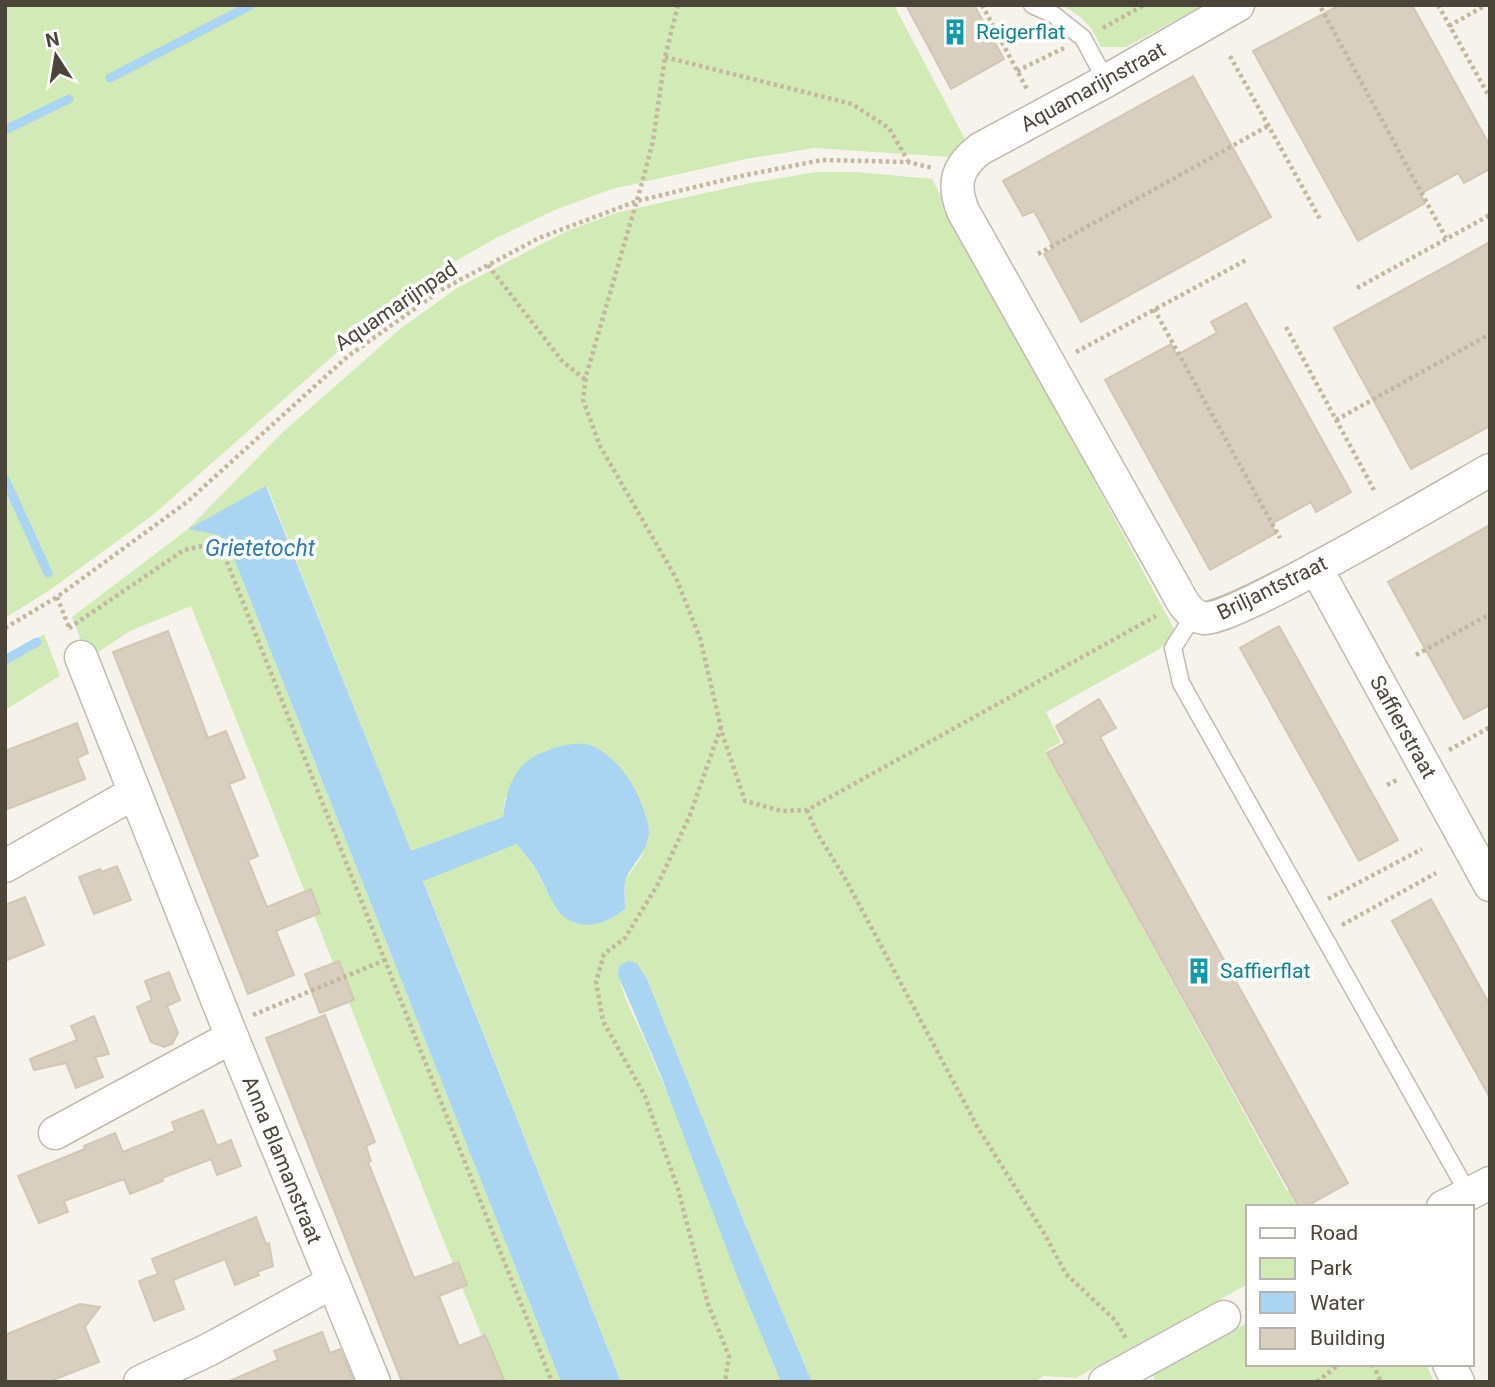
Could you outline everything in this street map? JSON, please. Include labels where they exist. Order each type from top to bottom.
[{"type":"street","name":"Aquamarijnstraat","points":[[959,177],[965,160],[980,149],[1238,5]]},
{"type":"street","name":"Briljantstraat","points":[[959,177],[956,193],[963,211],[1188,609],[1206,619],[1223,615],[1317,568],[1490,470]]},
{"type":"street","name":"Saffierstraat","points":[[1317,568],[1490,885]]},
{"type":"street","name":"Anna Blamanstraat","points":[[81,657],[230,1032],[374,1382]]},
{"type":"street","points":[[5,866],[134,793]]},
{"type":"street","points":[[55,1133],[230,1032]]},
{"type":"street","points":[[140,1382],[208,1349],[332,1282]]},
{"type":"street","points":[[1105,1382],[1224,1317]]},
{"type":"street","points":[[1450,1366],[1458,1382]]},
{"type":"lane","points":[[1032,5],[1054,15],[1083,38],[1106,81]]},
{"type":"lane","points":[[1188,609],[1173,648],[1181,683],[1467,1194]]},
{"type":"path","points":[[678,5],[665,57],[653,141],[586,380],[583,400],[600,446],[681,590],[700,638],[721,726],[745,801],[782,811],[807,810],[1188,609]]},
{"type":"path","points":[[982,5],[1033,99]]},
{"type":"path","points":[[1438,5],[1490,98]]},
{"type":"path","points":[[1449,26],[1486,5]]},
{"type":"path","points":[[1321,8],[1446,238]]},
{"type":"path","points":[[1230,56],[1320,219]]},
{"type":"path","points":[[665,57],[852,104],[889,128],[908,162]]},
{"type":"path","points":[[1038,254],[1268,126]]},
{"type":"path","name":"Aquamarijnpad","points":[[5,628],[57,597],[187,502],[347,357],[441,290],[539,238],[637,201],[822,160],[908,162],[959,177]]},
{"type":"path","points":[[1357,288],[1490,215]]},
{"type":"path","points":[[1051,366],[1248,259]]},
{"type":"path","points":[[488,265],[563,362],[586,380]]},
{"type":"path","points":[[1154,309],[1280,538]]},
{"type":"path","points":[[1286,327],[1374,490]]},
{"type":"path","points":[[1336,420],[1490,334]]},
{"type":"path","points":[[69,628],[184,550],[207,545],[225,557],[552,1382]]},
{"type":"path","points":[[57,597],[81,657]]},
{"type":"path","points":[[1416,655],[1490,614]]},
{"type":"path","points":[[721,726],[690,815],[658,884],[625,938],[604,954],[596,982],[603,1021],[645,1096],[678,1189],[708,1304],[729,1356],[724,1382]]},
{"type":"path","points":[[807,810],[978,1128],[1044,1233],[1066,1275],[1115,1320],[1130,1346],[1136,1364]]},
{"type":"path","points":[[1308,910],[1422,849]]},
{"type":"path","points":[[1323,936],[1436,873]]},
{"type":"path","points":[[230,1032],[385,960]]},
{"type":"path","points":[[1317,1382],[1337,1366]]},
{"type":"path","points":[[1374,1366],[1381,1382]]},
{"type":"green space","points":[[5,5],[894,5],[968,145],[950,157],[814,148],[746,159],[612,189],[557,209],[494,239],[444,268],[385,310],[153,515],[50,590],[5,618]]},
{"type":"green space","points":[[1061,5],[1204,5],[1126,47],[1101,47],[1086,22]]},
{"type":"green space","points":[[816,172],[856,172],[932,179],[1179,638],[1046,712],[1061,742],[1046,751],[1287,1191],[1304,1183],[1316,1205],[1246,1205],[1246,1285],[1076,1378],[1044,1376],[1034,1382],[812,1382],[745,1224],[647,979],[637,963],[619,966],[625,997],[666,1091],[781,1382],[621,1382],[423,880],[517,844],[536,870],[556,909],[575,924],[625,909],[625,880],[642,856],[649,828],[505,797],[503,817],[411,852],[267,486],[218,536],[227,541],[561,1382],[500,1382],[191,606],[130,631],[88,659],[72,617],[188,529],[282,433],[400,329],[457,288],[567,231],[619,212],[751,183]]},
{"type":"green space","points":[[44,634],[60,676],[5,710],[5,658]]},
{"type":"green space","points":[[1246,1324],[1246,1366],[1427,1366],[1434,1382],[1155,1382],[1153,1373],[1208,1341]]},
{"type":"water","name":"Grietetocht","points":[[266,486],[411,851],[503,817],[508,791],[521,767],[545,751],[567,745],[587,744],[605,754],[622,770],[640,801],[648,824],[647,841],[625,882],[625,909],[607,920],[588,925],[579,924],[561,914],[537,871],[517,844],[423,881],[621,1382],[561,1382],[227,541],[218,535],[188,529]]},
{"type":"water","points":[[628,961],[637,963],[647,979],[745,1224],[812,1382],[781,1382],[737,1276],[659,1071],[618,975],[619,966]]},
{"type":"building","name":"Reigerflat","points":[[906,5],[974,5],[1004,59],[951,89]]},
{"type":"building","points":[[1340,5],[1412,5],[1490,146],[1490,169],[1464,183],[1458,173],[1420,194],[1425,203],[1358,241],[1253,51]]},
{"type":"building","points":[[1193,76],[1271,217],[1081,322],[1044,254],[1054,248],[1034,211],[1023,216],[1003,181]]},
{"type":"building","points":[[1490,242],[1490,426],[1411,469],[1334,328]]},
{"type":"building","points":[[1246,303],[1351,492],[1316,512],[1311,502],[1271,524],[1276,533],[1210,570],[1105,380],[1171,344],[1177,355],[1217,333],[1211,322]]},
{"type":"building","points":[[1490,525],[1490,705],[1464,719],[1388,582]]},
{"type":"building","points":[[1279,626],[1398,840],[1359,861],[1240,648]]},
{"type":"building","points":[[168,631],[208,738],[226,731],[245,778],[229,784],[258,856],[248,860],[267,907],[311,889],[320,913],[276,931],[294,975],[248,994],[113,652]]},
{"type":"building","name":"Saffierflat","points":[[1099,699],[1116,728],[1100,737],[1348,1183],[1309,1205],[1298,1205],[1047,753],[1065,743],[1056,726]]},
{"type":"building","points":[[77,723],[88,753],[77,758],[85,779],[5,810],[5,751]]},
{"type":"building","points":[[117,866],[131,900],[94,914],[79,877]]},
{"type":"building","points":[[25,897],[44,945],[5,961],[5,905]]},
{"type":"building","points":[[1431,899],[1490,1005],[1490,1098],[1392,921]]},
{"type":"building","points":[[339,961],[354,1000],[320,1013],[305,974]]},
{"type":"building","points":[[169,972],[180,1000],[167,1006],[178,1033],[172,1044],[164,1047],[151,1042],[137,1007],[152,1000],[145,981]]},
{"type":"building","points":[[325,1015],[375,1142],[366,1146],[371,1161],[368,1162],[414,1278],[458,1262],[467,1285],[439,1296],[459,1346],[485,1335],[505,1382],[402,1382],[266,1038]]},
{"type":"building","points":[[94,1016],[109,1054],[95,1057],[103,1077],[76,1088],[66,1063],[34,1070],[30,1059],[77,1040],[71,1026]]},
{"type":"building","points":[[203,1110],[217,1146],[231,1140],[241,1166],[217,1175],[211,1159],[130,1194],[124,1179],[64,1201],[68,1212],[39,1223],[18,1176],[85,1149],[84,1146],[115,1133],[123,1152],[175,1131],[172,1122]]},
{"type":"building","points":[[256,1217],[266,1244],[269,1243],[273,1266],[235,1285],[225,1259],[173,1280],[184,1309],[154,1321],[139,1281],[158,1274],[152,1259]]},
{"type":"building","points":[[80,1304],[100,1307],[85,1327],[99,1362],[48,1382],[5,1382],[5,1335]]},
{"type":"building","points":[[322,1332],[330,1353],[340,1349],[354,1382],[227,1382],[278,1360],[274,1351]]},
{"type":"waterway","points":[[110,78],[251,5]]},
{"type":"waterway","points":[[5,130],[69,99]]},
{"type":"waterway","points":[[5,479],[48,573]]},
{"type":"waterway","points":[[5,660],[37,642]]},
{"type":"place","name":"Reigerflat","points":[[955,32]]},
{"type":"place","name":"Saffierflat","points":[[1199,971]]}]
